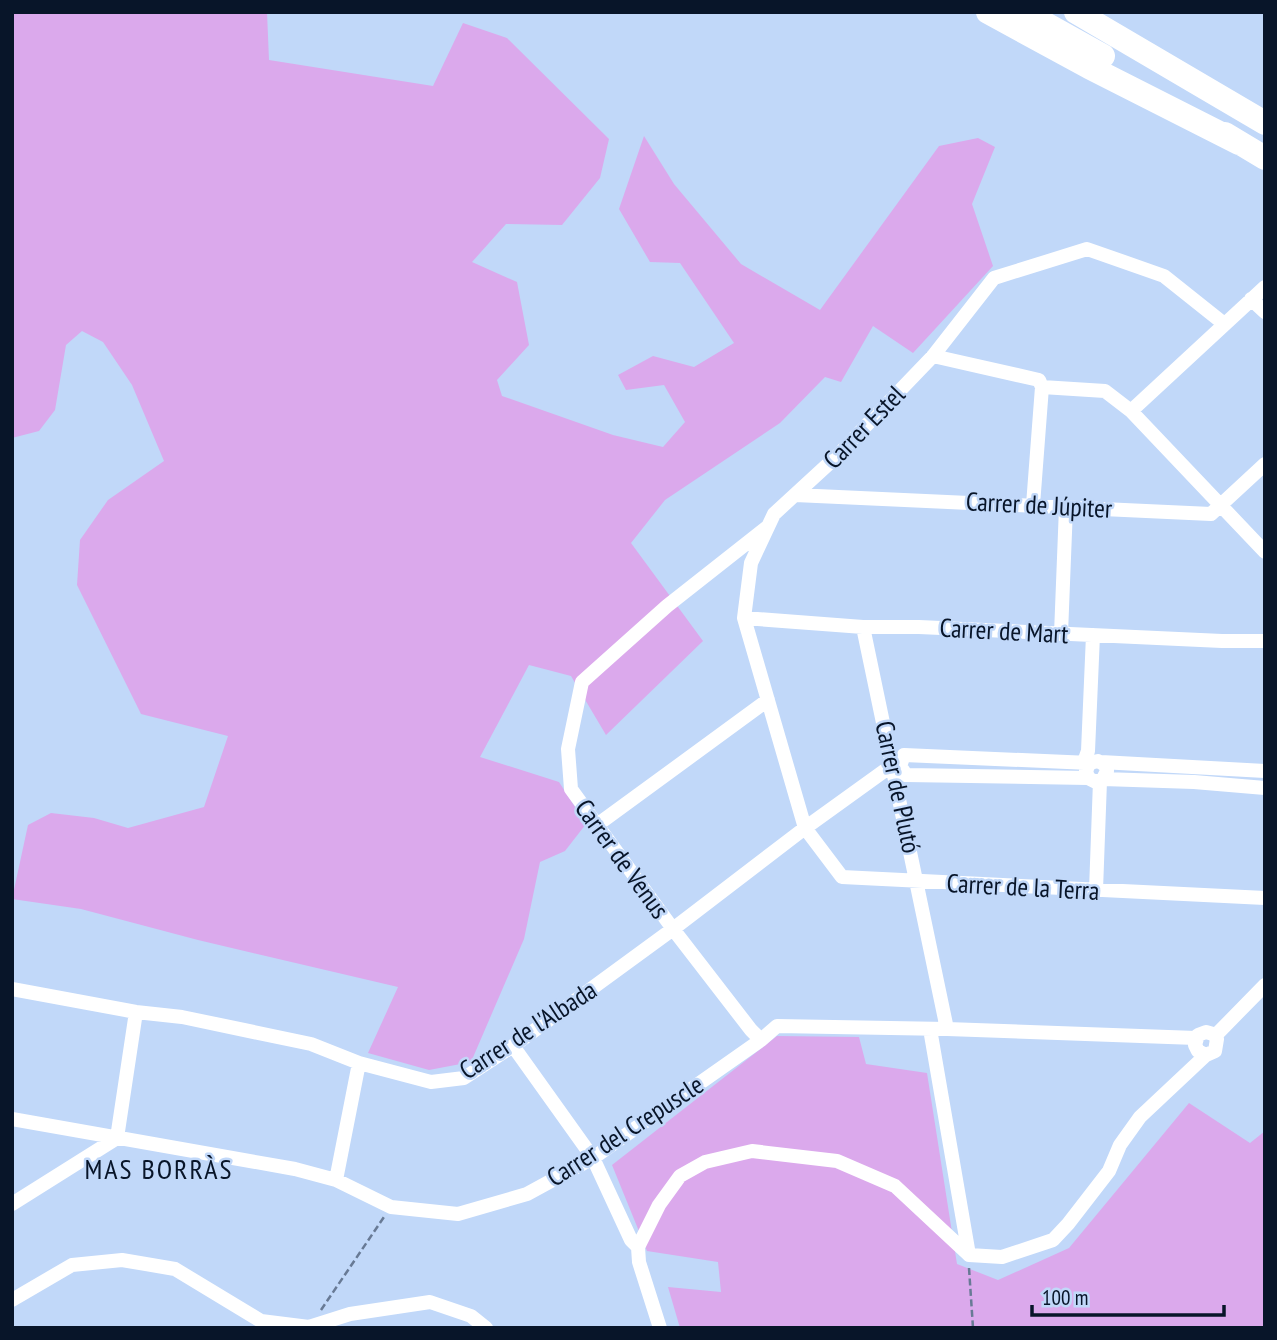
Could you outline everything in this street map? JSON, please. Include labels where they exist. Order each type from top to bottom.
[{"type":"highway","points":[[988,12],[1265,158]]},
{"type":"highway","points":[[1024,12],[1157,88],[1239,143]]},
{"type":"highway","points":[[1076,12],[1265,123]]},
{"type":"street","name":"Carrer Estel","points":[[805,828],[744,618],[751,564],[774,514],[836,457],[933,356],[994,278],[1087,249],[1164,276],[1223,323]]},
{"type":"street","points":[[1131,411],[1223,323],[1265,287]]},
{"type":"street","points":[[1251,299],[1265,312]]},
{"type":"street","points":[[933,356],[1039,380],[1042,387],[1033,505]]},
{"type":"street","points":[[1042,387],[1105,391],[1131,411],[1265,552]]},
{"type":"street","name":"Carrer de Júpiter","points":[[795,495],[1211,514],[1265,464]]},
{"type":"street","points":[[1061,634],[1066,507]]},
{"type":"street","name":"Carrer de Venus","points":[[761,1040],[673,929],[571,789],[568,749],[582,682],[667,606],[768,527]]},
{"type":"street","name":"Carrer de Mart","points":[[744,618],[863,627],[1265,641]]},
{"type":"street","name":"Carrer de Plutó","points":[[863,627],[896,766],[947,1029]]},
{"type":"street","points":[[1093,635],[1088,751],[1092,762],[1086,770],[1097,780],[1096,890]]},
{"type":"street","points":[[597,825],[768,700]]},
{"type":"street","name":"Carrer de l'Albada","points":[[12,989],[136,1012],[182,1017],[311,1044],[359,1063],[431,1082],[464,1078],[513,1046],[673,929],[805,828],[896,766],[904,755],[1265,771]]},
{"type":"street","points":[[896,766],[906,775],[1194,782],[1265,788]]},
{"type":"street","name":"Carrer de la Terra","points":[[805,828],[842,877],[1265,898]]},
{"type":"street","points":[[1215,1036],[1265,985]]},
{"type":"street","points":[[12,1204],[117,1138],[136,1012]]},
{"type":"street","name":"Carrer del Crepuscle","points":[[12,1119],[295,1169],[335,1180],[391,1207],[458,1214],[527,1194],[593,1158],[777,1026],[1196,1038]]},
{"type":"street","points":[[930,1029],[969,1255]]},
{"type":"street","points":[[1206,1055],[1196,1048],[1196,1038],[1206,1032],[1215,1036]]},
{"type":"street","points":[[660,1328],[639,1262],[638,1247],[659,1205],[680,1176],[705,1162],[752,1151],[837,1161],[895,1186],[969,1255],[1002,1257],[1053,1240],[1069,1224],[1108,1171],[1120,1145],[1140,1117],[1206,1055],[1212,1053],[1217,1047],[1215,1036]]},
{"type":"street","points":[[513,1046],[593,1158],[631,1240],[638,1247]]},
{"type":"street","points":[[335,1180],[359,1063]]},
{"type":"street","points":[[12,1300],[72,1265],[122,1260],[175,1269],[261,1321],[309,1327],[350,1314],[430,1302],[471,1316],[486,1328]]},
{"type":"path","points":[[309,1327],[391,1207]]},
{"type":"path","points":[[969,1255],[973,1328]]},
{"type":"shaded area","points":[[12,12],[267,12],[269,60],[433,86],[463,23],[507,38],[609,139],[600,178],[562,225],[506,224],[472,262],[517,282],[529,345],[497,380],[502,396],[613,435],[663,447],[685,422],[664,385],[626,390],[618,375],[653,356],[694,367],[734,343],[680,263],[650,262],[619,209],[644,136],[674,184],[741,264],[820,310],[939,146],[978,138],[995,147],[972,204],[993,266],[913,353],[873,326],[841,382],[825,377],[780,423],[665,500],[631,543],[703,641],[606,735],[571,676],[529,665],[480,757],[559,782],[586,824],[565,851],[540,862],[524,939],[471,1062],[429,1070],[368,1053],[398,987],[198,940],[81,909],[12,899],[28,825],[51,813],[94,818],[128,828],[204,807],[228,736],[141,714],[77,585],[80,540],[108,500],[164,461],[132,385],[103,342],[82,331],[66,345],[55,410],[39,431],[12,438]]},
{"type":"shaded area","points":[[777,1036],[859,1037],[866,1064],[927,1073],[957,1264],[998,1280],[1069,1248],[1189,1103],[1250,1143],[1265,1131],[1265,1328],[680,1328],[668,1287],[721,1292],[718,1262],[647,1251],[612,1165]]},
{"type":"district","name":"MAS BORRÀS","points":[[159,1169]]}]
